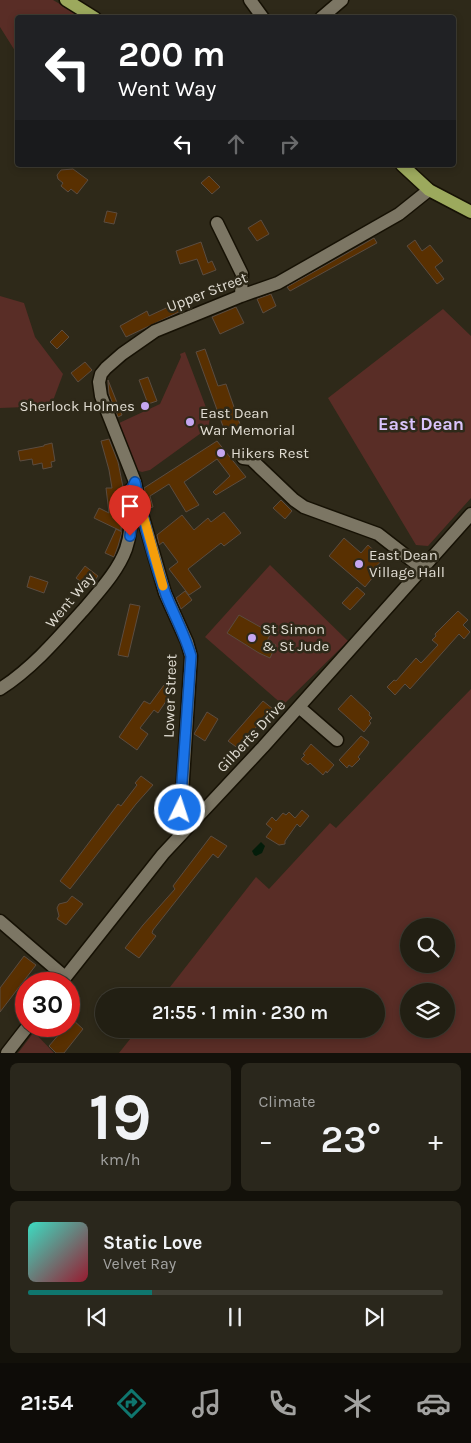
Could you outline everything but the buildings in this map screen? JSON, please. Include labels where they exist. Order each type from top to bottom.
[{"type":"main road","points":[[66,0],[89,15]]},
{"type":"main road","points":[[404,167],[429,190],[471,212]]},
{"type":"street","points":[[250,0],[261,15]]},
{"type":"street","points":[[324,15],[342,0]]},
{"type":"street","name":"Upper Street","points":[[135,482],[102,396],[101,374],[122,354],[155,331],[286,278],[399,214],[429,190]]},
{"type":"street","points":[[217,223],[242,274],[240,296]]},
{"type":"street","points":[[242,458],[251,459],[294,500],[304,507],[378,534],[422,569]]},
{"type":"street","name":"Went Way","points":[[0,689],[33,664],[54,643],[104,586],[120,563],[130,536],[132,521],[131,490],[135,482]]},
{"type":"street","name":"Lower Street","points":[[135,482],[165,593],[187,642],[191,656],[180,810],[183,830]]},
{"type":"street","name":"Gilberts Drive","points":[[69,972],[156,861],[183,830],[299,707],[471,514]]},
{"type":"street","points":[[299,707],[337,740]]},
{"type":"street","points":[[0,920],[55,972]]},
{"type":"street","points":[[7,1053],[19,1037]]},
{"type":"shaded area","points":[[0,0],[53,0],[79,15],[15,15],[15,51],[0,27]]},
{"type":"shaded area","points":[[0,296],[24,303],[35,337],[63,374],[51,406],[0,408]]},
{"type":"shaded area","points":[[443,309],[471,336],[471,498],[428,546],[416,545],[328,398]]},
{"type":"shaded area","points":[[185,352],[210,418],[208,428],[150,470],[142,472],[136,470],[117,424],[160,404],[181,357],[180,354]]},
{"type":"shaded area","points":[[270,565],[348,641],[283,705],[205,637]]},
{"type":"shaded area","points":[[471,689],[471,1053],[119,1053],[131,1038],[385,1038],[385,988],[169,988],[256,877],[269,889],[330,823],[336,828]]},
{"type":"shaded area","points":[[261,842],[265,846],[262,853],[256,856],[252,851]]},
{"type":"shaded area","points":[[30,1037],[39,1037],[54,1053],[18,1053]]},
{"type":"slow traffic","points":[[142,511],[163,586]]},
{"type":"place","name":"Sherlock Holmes","points":[[145,406]]},
{"type":"place","name":"East Dean War Memorial","points":[[190,422]]},
{"type":"place","name":"Hikers Rest","points":[[221,453]]},
{"type":"place","name":"East Dean Village Hall","points":[[359,564]]},
{"type":"place","name":"St Simon & St Jude","points":[[252,638]]},
{"type":"district","name":"East Dean","points":[[421,424]]},
{"type":"route","points":[[130,536],[132,521],[131,490],[135,482],[140,507],[165,593],[187,642],[191,656],[180,810]]}]
